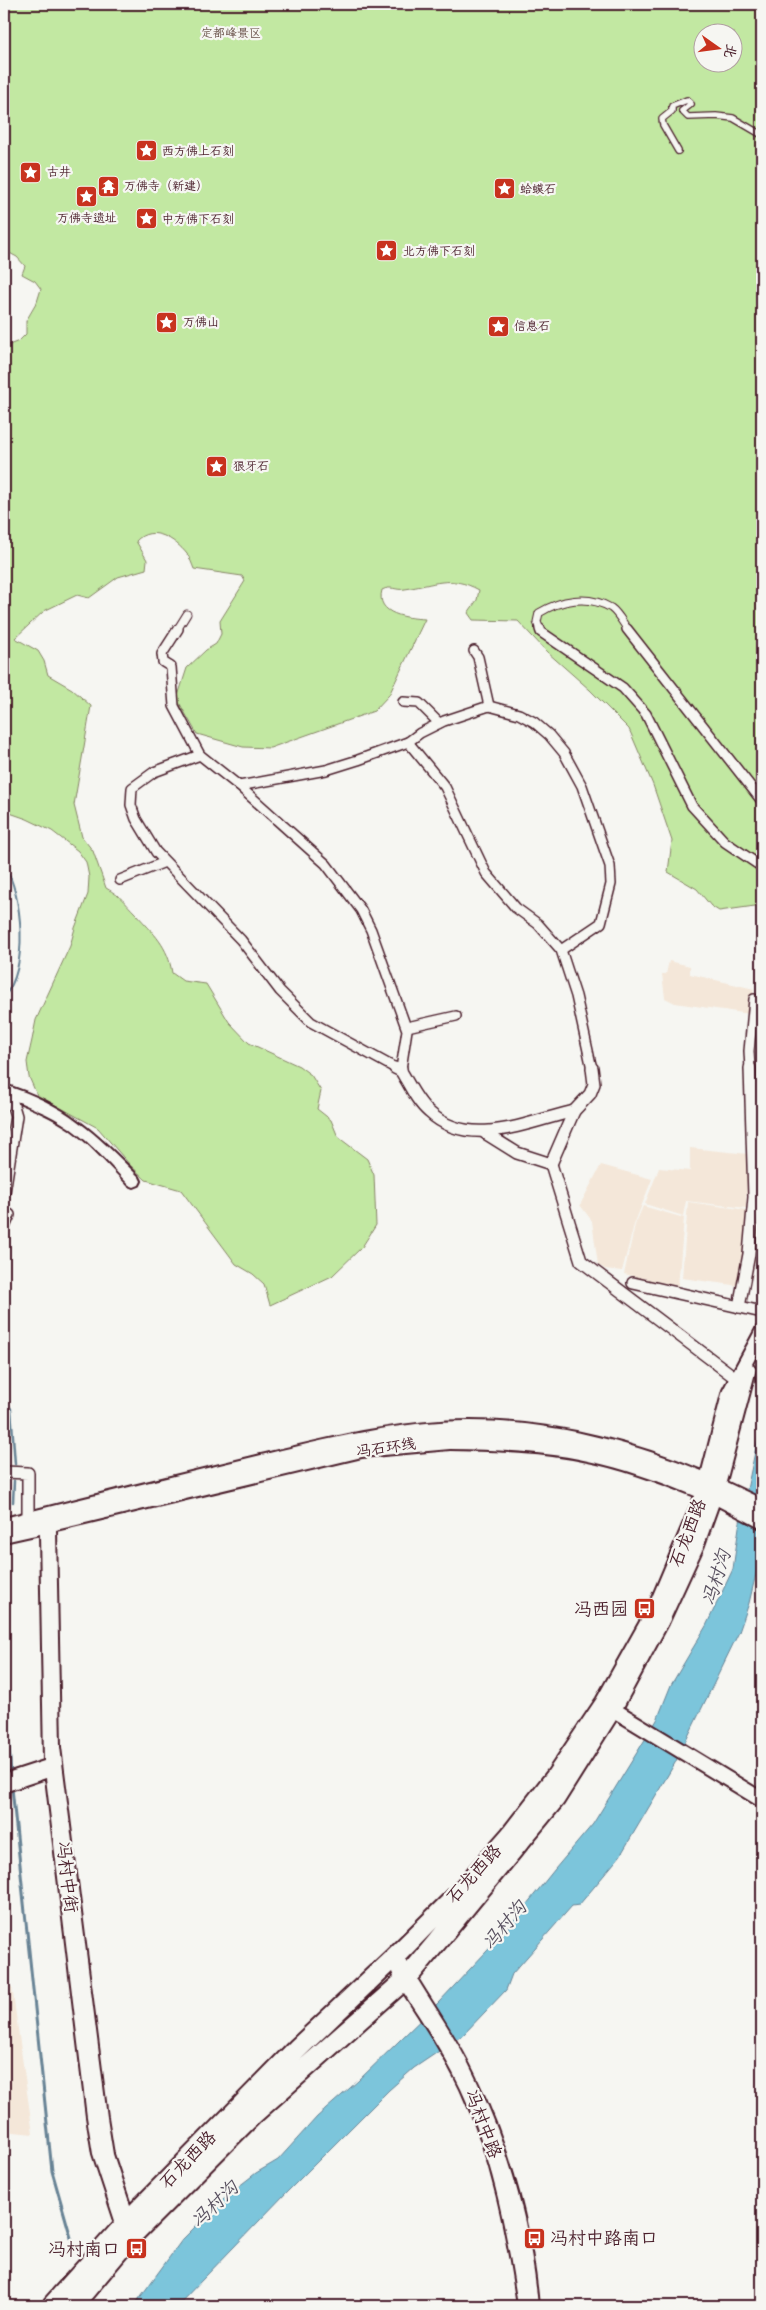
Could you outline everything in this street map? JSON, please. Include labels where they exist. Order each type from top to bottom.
[{"type":"main road","points":[[6,1091],[41,1106],[74,1124],[106,1152],[134,1182]]},
{"type":"main road","name":"石龙西路","points":[[711,1488],[731,1390],[762,1331]]},
{"type":"main road","name":"石龙西路","points":[[72,2306],[130,2237],[252,2115],[406,1979],[557,1798],[608,1706],[662,1618],[695,1548],[754,1345]]},
{"type":"main road","name":"冯石环线","points":[[4,1524],[356,1440],[428,1430],[519,1431],[562,1436],[629,1452],[711,1488],[739,1503],[762,1522]]},
{"type":"main road","name":"冯石环线","points":[[4,1535],[362,1450],[442,1442],[512,1442],[564,1449],[711,1488]]},
{"type":"main road","name":"冯石环线","points":[[739,1503],[762,1507]]},
{"type":"main road","name":"冯村中街","points":[[48,1524],[48,1607],[53,1767],[97,2117],[103,2154],[126,2224]]},
{"type":"main road","name":"石龙西路","points":[[52,2306],[126,2224],[298,2048],[364,1984],[394,1958],[458,1893],[509,1835],[608,1706]]},
{"type":"main road","points":[[4,1783],[53,1767]]},
{"type":"main road","name":"冯村中路","points":[[394,1958],[422,2007],[452,2052],[482,2114],[510,2202],[524,2268],[528,2306]]},
{"type":"street","points":[[678,151],[663,125],[662,119],[672,111],[672,106],[688,100],[691,104],[682,111],[688,117],[716,116],[733,118],[762,135]]},
{"type":"street","points":[[762,801],[612,609],[578,599],[550,605],[539,613],[537,622],[541,632],[622,688],[646,714],[692,806],[725,842],[762,868]]},
{"type":"street","points":[[187,614],[162,654],[163,662],[171,667],[174,706],[200,755],[239,786],[326,864],[346,888],[371,930],[406,1028],[401,1071]]},
{"type":"street","points":[[474,652],[478,657],[489,706]]},
{"type":"street","points":[[404,702],[419,703],[439,723]]},
{"type":"street","points":[[239,786],[326,770],[358,760],[408,742],[439,723],[489,706],[519,714],[534,722],[564,753],[582,786],[610,866],[611,884],[602,923],[561,950]]},
{"type":"street","points":[[408,742],[445,787],[486,873],[516,908],[538,924],[561,950],[576,996],[594,1077],[594,1084],[590,1094],[574,1112],[551,1164],[580,1261],[737,1379]]},
{"type":"street","points":[[200,755],[154,772],[132,788],[130,795],[133,812],[145,836],[165,862],[241,940],[280,990],[312,1022],[401,1071],[428,1112],[449,1126],[467,1132],[485,1133],[574,1112]]},
{"type":"street","points":[[120,880],[165,862]]},
{"type":"street","points":[[739,1306],[749,1254],[754,1197],[749,1051],[754,999]]},
{"type":"street","points":[[406,1028],[456,1016]]},
{"type":"street","points":[[4,1192],[16,1116],[6,1091]]},
{"type":"street","points":[[485,1133],[517,1153],[551,1164]]},
{"type":"street","points":[[4,1227],[9,1215]]},
{"type":"street","points":[[633,1283],[762,1312]]},
{"type":"street","points":[[4,1472],[28,1473],[28,1519]]},
{"type":"street","points":[[608,1706],[762,1800]]},
{"type":"shaded area","points":[[669,961],[690,966],[690,974],[754,989],[750,1014],[675,1003],[665,998],[662,974],[666,974]]},
{"type":"shaded area","points":[[756,1036],[762,1036],[762,1263],[753,1263],[758,1199]]},
{"type":"shaded area","points":[[690,1148],[748,1154],[746,1208],[686,1201],[683,1216],[645,1204],[659,1168],[690,1171]]},
{"type":"shaded area","points":[[601,1165],[652,1179],[634,1225],[622,1271],[605,1269],[598,1265],[592,1221],[580,1205]]},
{"type":"shaded area","points":[[688,1202],[747,1210],[745,1259],[740,1286],[682,1278]]},
{"type":"shaded area","points":[[643,1206],[684,1218],[678,1286],[624,1274],[635,1225]]},
{"type":"shaded area","points":[[4,1983],[12,1987],[33,2134],[4,2131]]},
{"type":"green space","name":"定都峰景区","points":[[4,4],[762,4],[762,905],[719,911],[711,906],[697,889],[668,872],[672,841],[653,785],[629,729],[590,690],[547,652],[518,621],[473,620],[468,613],[477,600],[479,590],[469,585],[442,582],[405,589],[388,588],[382,590],[381,598],[383,605],[388,610],[394,614],[410,618],[425,619],[389,695],[374,711],[270,748],[243,747],[197,734],[177,699],[187,668],[206,650],[216,644],[221,634],[220,621],[245,581],[242,576],[194,569],[182,548],[170,539],[156,534],[142,536],[136,541],[147,560],[146,569],[118,577],[89,598],[77,595],[44,611],[15,638],[38,651],[44,661],[48,675],[72,689],[91,706],[74,805],[82,837],[93,851],[106,888],[116,894],[154,934],[164,948],[172,973],[183,981],[206,984],[229,1022],[249,1043],[299,1066],[311,1075],[321,1091],[317,1109],[331,1120],[338,1137],[367,1159],[374,1175],[376,1225],[362,1247],[332,1276],[270,1305],[264,1284],[253,1274],[236,1264],[181,1190],[146,1180],[130,1165],[98,1128],[37,1095],[29,1077],[27,1062],[36,1020],[70,946],[88,894],[89,877],[86,862],[78,851],[52,831],[4,811],[4,347],[19,341],[26,334],[26,321],[37,302],[41,289],[35,281],[22,274],[25,266],[17,257],[4,250]]},
{"type":"water","points":[[762,1419],[762,1549],[749,1603],[739,1632],[675,1763],[620,1856],[579,1905],[572,1906],[512,1974],[506,1990],[463,2035],[414,2068],[389,2090],[177,2306],[109,2306],[113,2302],[136,2303],[182,2240],[225,2197],[256,2173],[278,2160],[317,2117],[358,2081],[439,2002],[502,1935],[593,1824],[657,1720],[671,1685],[706,1626],[733,1569],[739,1527]]},
{"type":"waterway","points":[[4,865],[16,894],[20,932],[20,951],[17,969],[12,984],[4,996]]},
{"type":"waterway","points":[[4,1399],[11,1409],[15,1464]]},
{"type":"waterway","points":[[13,1502],[14,1481]]},
{"type":"waterway","points":[[4,1671],[11,1775]]},
{"type":"waterway","points":[[12,1788],[52,2171],[73,2245]]},
{"type":"place","name":"西方佛上石刻","points":[[146,151]]},
{"type":"place","name":"古井","points":[[31,172]]},
{"type":"place","name":"万佛寺（新建）","points":[[108,186]]},
{"type":"place","name":"蛤蟆石","points":[[504,189]]},
{"type":"place","name":"万佛寺遗址","points":[[87,197]]},
{"type":"place","name":"中方佛下石刻","points":[[146,219]]},
{"type":"place","name":"北方佛下石刻","points":[[387,251]]},
{"type":"place","name":"万佛山","points":[[167,322]]},
{"type":"place","name":"信息石","points":[[498,326]]},
{"type":"place","name":"狼牙石","points":[[217,466]]},
{"type":"place","name":"冯西园","points":[[644,1609]]},
{"type":"place","name":"冯村中路南口","points":[[534,2238]]},
{"type":"place","name":"冯村南口","points":[[136,2249]]},
{"type":"water label","name":"冯村沟","points":[[717,1578]]},
{"type":"water label","name":"冯村沟","points":[[505,1926]]},
{"type":"water label","name":"冯村沟","points":[[215,2205]]}]
